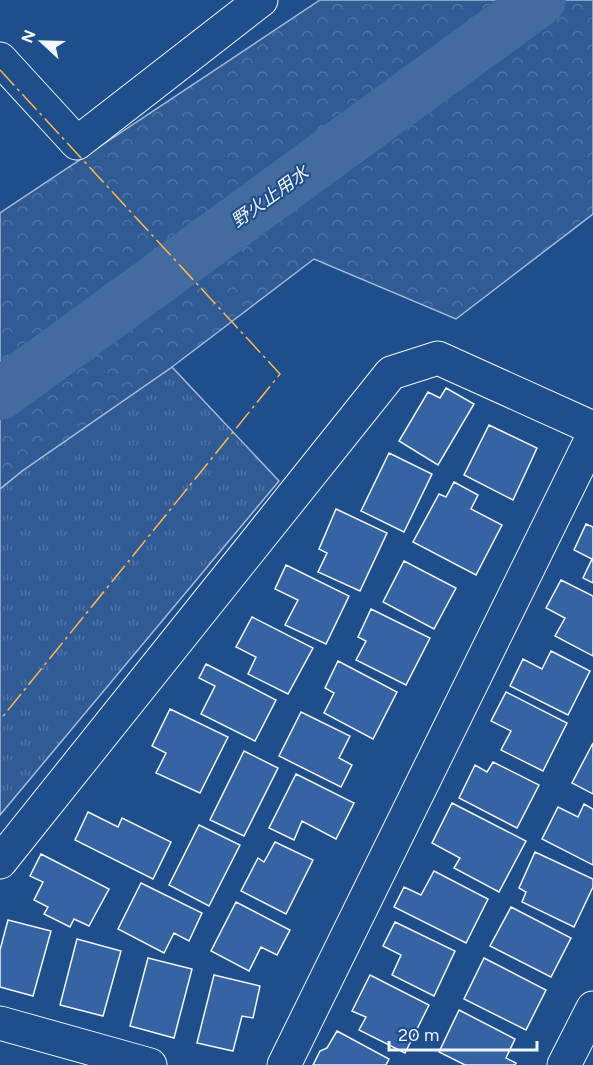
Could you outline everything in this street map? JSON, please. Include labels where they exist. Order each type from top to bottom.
[{"type":"street","points":[[0,59],[77,142],[261,0]]},
{"type":"street","points":[[0,862],[392,373],[438,358],[593,428]]},
{"type":"street","points":[[284,1065],[593,436]]},
{"type":"street","points":[[564,1065],[593,1008]]},
{"type":"street","points":[[0,1023],[150,1065]]},
{"type":"green space","points":[[320,0],[593,0],[593,214],[456,319],[314,259],[172,367],[22,471],[0,489],[0,213]]},
{"type":"green space","points":[[172,367],[279,481],[0,815],[0,489],[22,471]]},
{"type":"building","points":[[446,388],[474,404],[438,465],[399,441],[428,392],[440,398]]},
{"type":"building","points":[[489,425],[537,448],[513,500],[464,475]]},
{"type":"building","points":[[389,453],[432,474],[404,532],[361,511]]},
{"type":"building","points":[[454,482],[478,495],[471,509],[502,525],[476,575],[413,542],[439,494],[446,497]]},
{"type":"building","points":[[336,509],[387,533],[360,591],[318,572],[327,553],[319,549]]},
{"type":"building","points":[[586,524],[593,527],[593,583],[583,578],[592,559],[574,550]]},
{"type":"building","points":[[404,561],[456,588],[434,629],[383,602]]},
{"type":"building","points":[[286,565],[349,596],[326,644],[285,625],[298,600],[275,589]]},
{"type":"building","points":[[561,580],[593,596],[593,656],[555,636],[565,618],[546,608]]},
{"type":"building","points":[[371,609],[430,638],[406,685],[356,660],[366,641],[358,637]]},
{"type":"building","points":[[252,617],[313,648],[288,694],[248,674],[256,657],[236,647]]},
{"type":"building","points":[[551,651],[590,671],[568,715],[510,686],[523,659],[542,669]]},
{"type":"building","points":[[338,661],[397,692],[373,739],[324,713],[334,693],[325,688]]},
{"type":"building","points":[[206,664],[276,700],[255,741],[201,714],[215,686],[199,678]]},
{"type":"building","points":[[506,692],[567,723],[543,771],[501,750],[511,731],[491,721]]},
{"type":"building","points":[[170,709],[228,737],[200,793],[156,773],[166,753],[152,746]]},
{"type":"building","points":[[301,712],[350,736],[339,758],[352,765],[341,787],[279,756]]},
{"type":"building","points":[[593,743],[593,794],[572,783]]},
{"type":"building","points":[[244,751],[278,768],[244,836],[210,820]]},
{"type":"building","points":[[493,762],[539,785],[517,828],[459,798],[475,765],[487,772]]},
{"type":"building","points":[[296,774],[354,803],[336,839],[302,821],[294,840],[269,828]]},
{"type":"building","points":[[452,803],[526,841],[499,892],[454,868],[460,858],[432,843]]},
{"type":"building","points":[[584,804],[593,809],[593,865],[542,839],[558,807],[578,817]]},
{"type":"building","points":[[88,812],[118,827],[122,818],[171,842],[153,879],[75,840]]},
{"type":"building","points":[[199,825],[240,845],[209,906],[169,885]]},
{"type":"building","points":[[275,842],[313,860],[286,914],[241,891],[258,858],[264,862]]},
{"type":"building","points":[[535,852],[593,879],[593,887],[574,927],[522,902],[526,892],[519,888]]},
{"type":"building","points":[[41,854],[109,889],[89,926],[74,919],[70,927],[44,914],[48,907],[34,900],[43,882],[30,876]]},
{"type":"building","points":[[434,871],[488,899],[466,943],[394,907],[404,887],[421,895]]},
{"type":"building","points":[[141,883],[202,913],[189,941],[174,933],[164,953],[118,929]]},
{"type":"building","points":[[236,902],[290,930],[277,955],[261,947],[249,971],[211,951]]},
{"type":"building","points":[[511,907],[571,938],[551,977],[490,946]]},
{"type":"building","points":[[8,920],[51,931],[33,996],[0,987],[0,950]]},
{"type":"building","points":[[395,922],[455,951],[434,996],[392,975],[401,955],[383,946]]},
{"type":"building","points":[[77,939],[121,951],[103,1016],[60,1005]]},
{"type":"building","points":[[148,958],[192,969],[174,1038],[130,1026]]},
{"type":"building","points":[[484,958],[546,990],[526,1030],[464,999]]},
{"type":"building","points":[[214,975],[260,986],[253,1018],[242,1016],[233,1051],[197,1043]]},
{"type":"building","points":[[370,975],[429,1005],[405,1053],[359,1030],[366,1017],[352,1011]]},
{"type":"building","points":[[459,1010],[515,1039],[506,1058],[516,1063],[515,1065],[465,1065],[439,1052]]},
{"type":"building","points":[[337,1031],[389,1059],[386,1065],[313,1065],[320,1051],[327,1048]]},
{"type":"waterway","name":"野火止用水","points":[[0,394],[540,0]]},
{"type":"power","points":[[0,70],[280,374],[0,720]]}]
